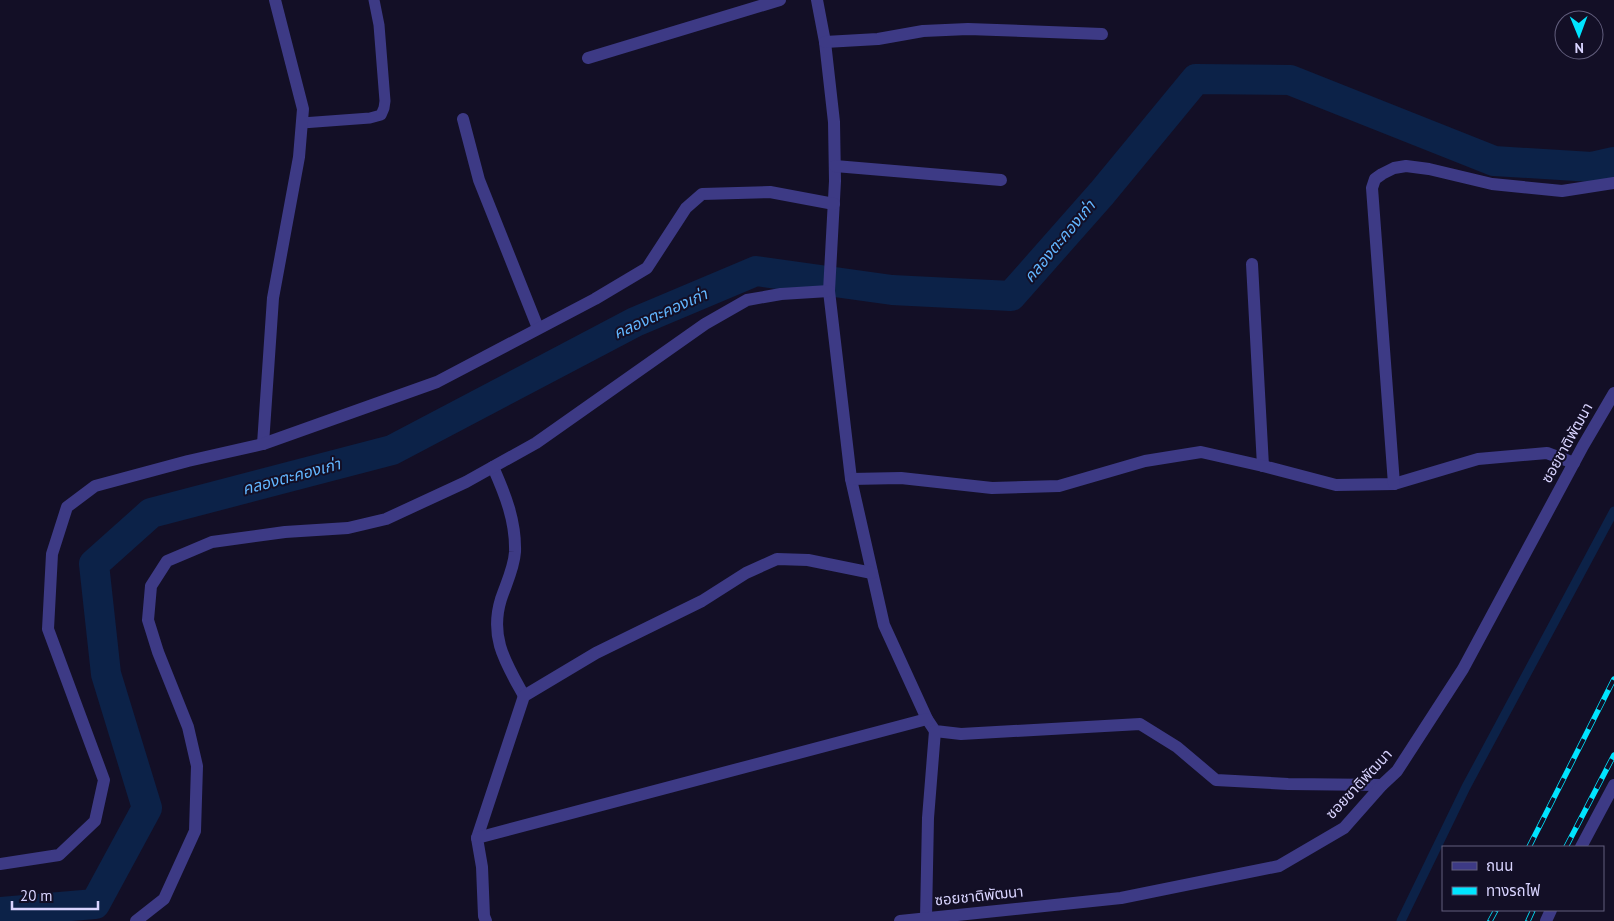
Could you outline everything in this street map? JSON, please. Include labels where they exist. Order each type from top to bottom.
[{"type":"street","points":[[263,444],[273,298],[299,157],[303,109],[275,0]]},
{"type":"street","points":[[588,58],[780,0]]},
{"type":"street","points":[[817,0],[825,42],[834,122],[834,204],[829,291],[851,479],[884,625],[927,719],[935,731],[928,818],[926,918]]},
{"type":"street","points":[[825,42],[878,39],[923,31],[968,29],[1102,34]]},
{"type":"street","points":[[463,119],[479,180],[538,328]]},
{"type":"street","points":[[835,166],[1001,180]]},
{"type":"street","points":[[1394,484],[1372,188],[1375,180],[1394,168],[1406,166],[1429,169],[1492,184],[1562,191],[1614,183]]},
{"type":"street","points":[[0,864],[59,855],[95,821],[104,780],[48,629],[52,554],[67,507],[95,486],[188,461],[263,444],[437,382],[594,299],[647,268],[686,208],[702,194],[770,192],[834,204]]},
{"type":"street","points":[[1252,264],[1263,466]]},
{"type":"street","points":[[136,921],[164,899],[194,831],[197,766],[188,727],[158,652],[148,620],[152,586],[167,561],[212,542],[285,532],[348,528],[386,519],[466,482],[536,443],[705,324],[747,300],[781,294],[829,291]]},
{"type":"street","name":"ซอยชาติพัฒนา","points":[[900,921],[1121,898],[1279,866],[1344,828],[1397,771],[1462,669],[1614,393]]},
{"type":"street","points":[[851,479],[902,478],[992,488],[1059,486],[1145,462],[1201,452],[1263,466],[1336,486],[1394,484],[1478,458],[1547,453],[1574,463]]},
{"type":"street","points":[[493,467],[507,500],[514,526],[515,553],[497,617],[497,637],[507,667],[524,696]]},
{"type":"street","points":[[486,921],[484,916],[482,867],[478,838],[524,696],[596,653],[702,601],[746,573],[777,559],[808,560],[872,573]]},
{"type":"street","points":[[478,838],[927,719]]},
{"type":"street","points":[[935,731],[960,734],[1140,724],[1177,747],[1216,780],[1288,784],[1382,785]]},
{"type":"street","points":[[1582,846],[1614,785]]},
{"type":"lane","points":[[302,123],[370,118],[381,115],[385,101],[379,25],[374,0]]},
{"type":"waterway","name":"คลองตะคองเก่า","points":[[0,912],[95,904],[147,808],[106,674],[94,564],[151,513],[392,450],[635,322],[756,271],[892,290],[1011,296],[1102,193],[1196,79],[1290,80],[1494,161],[1592,167],[1614,162]]},
{"type":"waterway","points":[[1401,921],[1466,787],[1614,511]]},
{"type":"railway","points":[[1530,846],[1614,679]]},
{"type":"railway","points":[[1567,846],[1614,755]]},
{"type":"railway","points":[[1490,921],[1495,911]]},
{"type":"railway","points":[[1528,921],[1533,911]]}]
